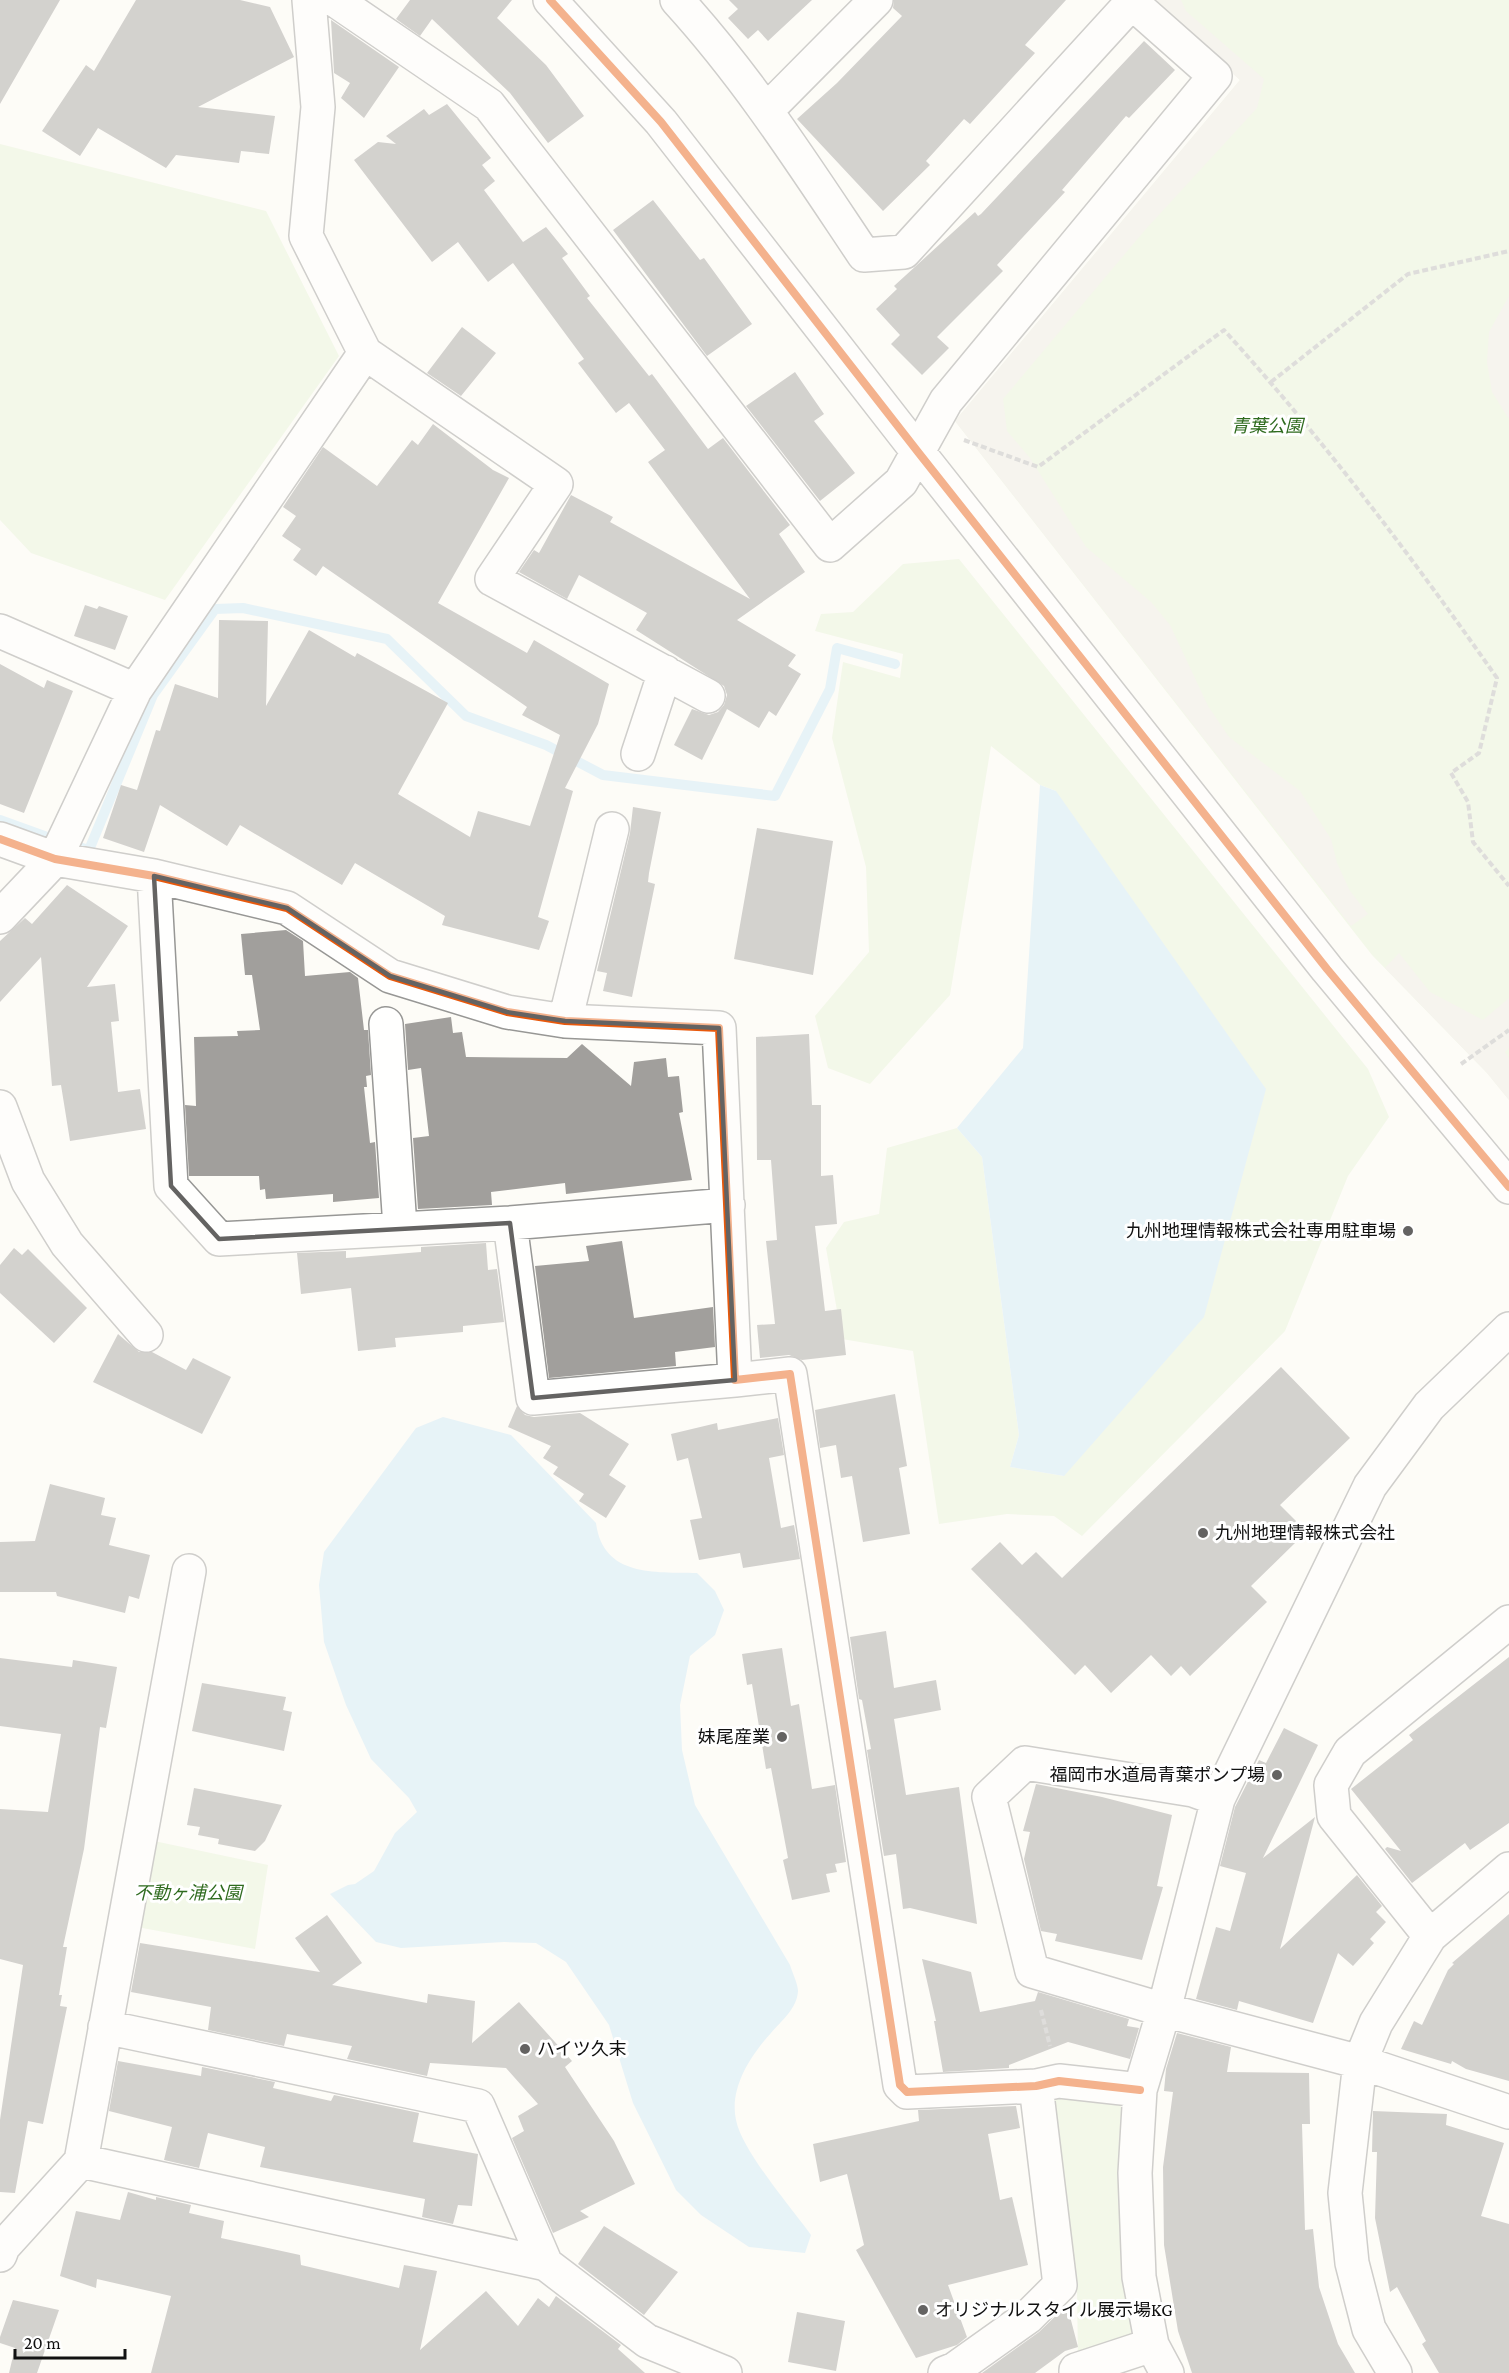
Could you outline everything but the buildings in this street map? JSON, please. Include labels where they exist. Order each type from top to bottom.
[{"type":"street","points":[[309,0],[318,107],[306,236],[365,353],[556,484],[492,579],[708,696]]},
{"type":"street","points":[[336,0],[489,105],[830,545],[901,482],[946,401],[1215,76],[1132,1],[904,252],[864,255],[767,110],[718,45],[677,0]]},
{"type":"street","points":[[550,0],[661,122],[918,452],[1327,969],[1509,1187]]},
{"type":"street","points":[[767,110],[876,0]]},
{"type":"street","points":[[0,917],[55,859],[135,690],[365,353]]},
{"type":"street","points":[[0,631],[135,690]]},
{"type":"street","points":[[638,754],[664,672]]},
{"type":"street","points":[[565,1021],[612,829]]},
{"type":"street","points":[[0,839],[55,859],[154,876],[287,908],[390,976],[507,1012],[565,1021],[719,1028],[735,1380]]},
{"type":"street","points":[[154,876],[171,1186],[219,1239],[400,1227],[510,1223],[728,1205]]},
{"type":"street","points":[[386,1024],[400,1227]]},
{"type":"street","points":[[0,1107],[28,1181],[67,1244],[146,1335]]},
{"type":"street","points":[[510,1223],[533,1398],[790,1374],[900,2085],[907,2092],[1047,2084],[1140,2090]]},
{"type":"street","points":[[1076,2373],[1076,2370],[1159,2359],[1139,2277],[1135,2173],[1140,2090],[1164,2010],[1218,1799],[1370,1486],[1429,1406],[1509,1329]]},
{"type":"street","points":[[0,2255],[3,2247],[81,2161],[189,1571]]},
{"type":"street","points":[[1430,1936],[1334,1816],[1331,1785],[1350,1752],[1509,1622]]},
{"type":"street","points":[[1218,1799],[1193,1790],[1024,1763],[988,1797],[1032,1971],[1164,2010],[1360,2062],[1509,2112]]},
{"type":"street","points":[[1395,2373],[1370,2329],[1352,2263],[1344,2193],[1360,2062],[1376,2023],[1430,1936],[1509,1869]]},
{"type":"street","points":[[105,2027],[478,2106],[546,2264]]},
{"type":"street","points":[[945,2373],[955,2369],[1028,2317],[1060,2285],[1047,2084]]},
{"type":"street","points":[[81,2161],[546,2264],[647,2341],[725,2373]]},
{"type":"path","points":[[1271,382],[1408,274],[1509,250]]},
{"type":"path","points":[[958,438],[1038,468],[1224,330],[1271,382],[1418,565],[1497,678],[1479,753],[1450,773],[1468,802],[1473,842],[1509,886]]},
{"type":"path","points":[[1461,1065],[1509,1030]]},
{"type":"path","points":[[1032,1971],[1047,2084]]},
{"type":"highlighted area","points":[[154,876],[287,908],[390,976],[507,1012],[565,1021],[719,1028],[735,1380],[533,1398],[510,1223],[219,1239],[171,1186]]},
{"type":"green space","name":"青葉公園","points":[[1157,0],[1509,0],[1509,1100],[1487,1073],[1372,955],[955,421],[1240,80]]},
{"type":"green space","points":[[0,144],[266,211],[339,356],[165,600],[31,553],[0,520]]},
{"type":"green space","points":[[959,559],[1368,1069],[1389,1117],[1348,1176],[1285,1331],[1082,1536],[1054,1516],[1007,1514],[939,1524],[913,1351],[842,1339],[826,1248],[844,1222],[879,1214],[887,1148],[957,1128],[982,1157],[1019,1435],[1010,1467],[1064,1476],[1056,791],[1040,785],[991,746],[950,995],[870,1084],[828,1068],[815,1016],[869,952],[866,867],[832,738],[843,662],[900,678],[903,654],[815,631],[821,614],[853,612],[903,564]]},
{"type":"green space","name":"不動ヶ浦公園","points":[[154,1841],[268,1865],[255,1949],[137,1927]]},
{"type":"green space","points":[[1060,2093],[1121,2106],[1137,2340],[1078,2361],[1077,2290],[1046,2107]]},
{"type":"shaded area","points":[[1157,0],[1181,0],[1186,11],[1264,79],[1257,108],[1145,230],[1003,399],[1007,431],[1030,458],[1086,547],[1151,602],[1170,625],[1208,706],[1229,737],[1300,791],[1331,839],[1337,863],[1350,891],[1368,914],[1351,926],[955,421],[1240,80],[1157,8]]},
{"type":"shaded area","points":[[1509,296],[1509,419],[1492,392],[1487,362],[1489,332]]},
{"type":"shaded area","points":[[1399,953],[1430,992],[1483,1020],[1509,998],[1509,1048],[1505,1052],[1509,1058],[1509,1100],[1487,1073],[1385,968]]},
{"type":"water","points":[[1040,785],[1056,791],[1266,1089],[1204,1317],[1064,1476],[1010,1467],[1019,1435],[982,1157],[957,1128],[1023,1048]]},
{"type":"water","points":[[443,1417],[511,1435],[596,1523],[601,1541],[609,1553],[620,1562],[633,1568],[648,1571],[697,1573],[715,1591],[724,1610],[715,1635],[690,1656],[680,1705],[682,1750],[695,1805],[790,1965],[797,1985],[797,1997],[792,2009],[756,2051],[743,2073],[735,2108],[740,2133],[747,2147],[768,2179],[811,2235],[805,2253],[749,2247],[701,2215],[676,2190],[633,2103],[609,2025],[566,1962],[536,1943],[504,1942],[401,1948],[376,1942],[330,1894],[355,1884],[374,1871],[395,1833],[417,1812],[409,1798],[371,1759],[346,1705],[324,1642],[319,1585],[324,1552],[416,1428]]},
{"type":"waterway","points":[[79,847],[89,850],[153,695],[215,609],[243,608],[387,639],[466,716],[546,745],[603,775],[775,796],[830,689],[837,648],[895,664]]},
{"type":"waterway","points":[[0,820],[61,842]]},
{"type":"cycle path","points":[[550,0],[661,122],[918,452],[1327,969],[1509,1187]]},
{"type":"cycle path","points":[[0,839],[55,859],[154,876],[287,908],[390,976],[507,1012],[565,1021],[719,1028],[735,1380],[790,1374],[900,2085],[907,2092],[1036,2086],[1059,2081],[1140,2090]]},
{"type":"place","name":"九州地理情報株式会社専用駐車場","points":[[1408,1231]]},
{"type":"place","name":"九州地理情報株式会社","points":[[1203,1533]]},
{"type":"place","name":"妹尾産業","points":[[782,1737]]},
{"type":"place","name":"福岡市水道局青葉ポンプ場","points":[[1277,1775]]},
{"type":"place","name":"ハイツ久末","points":[[525,2049]]},
{"type":"place","name":"オリジナルスタイル展示場KG","points":[[923,2310]]}]
